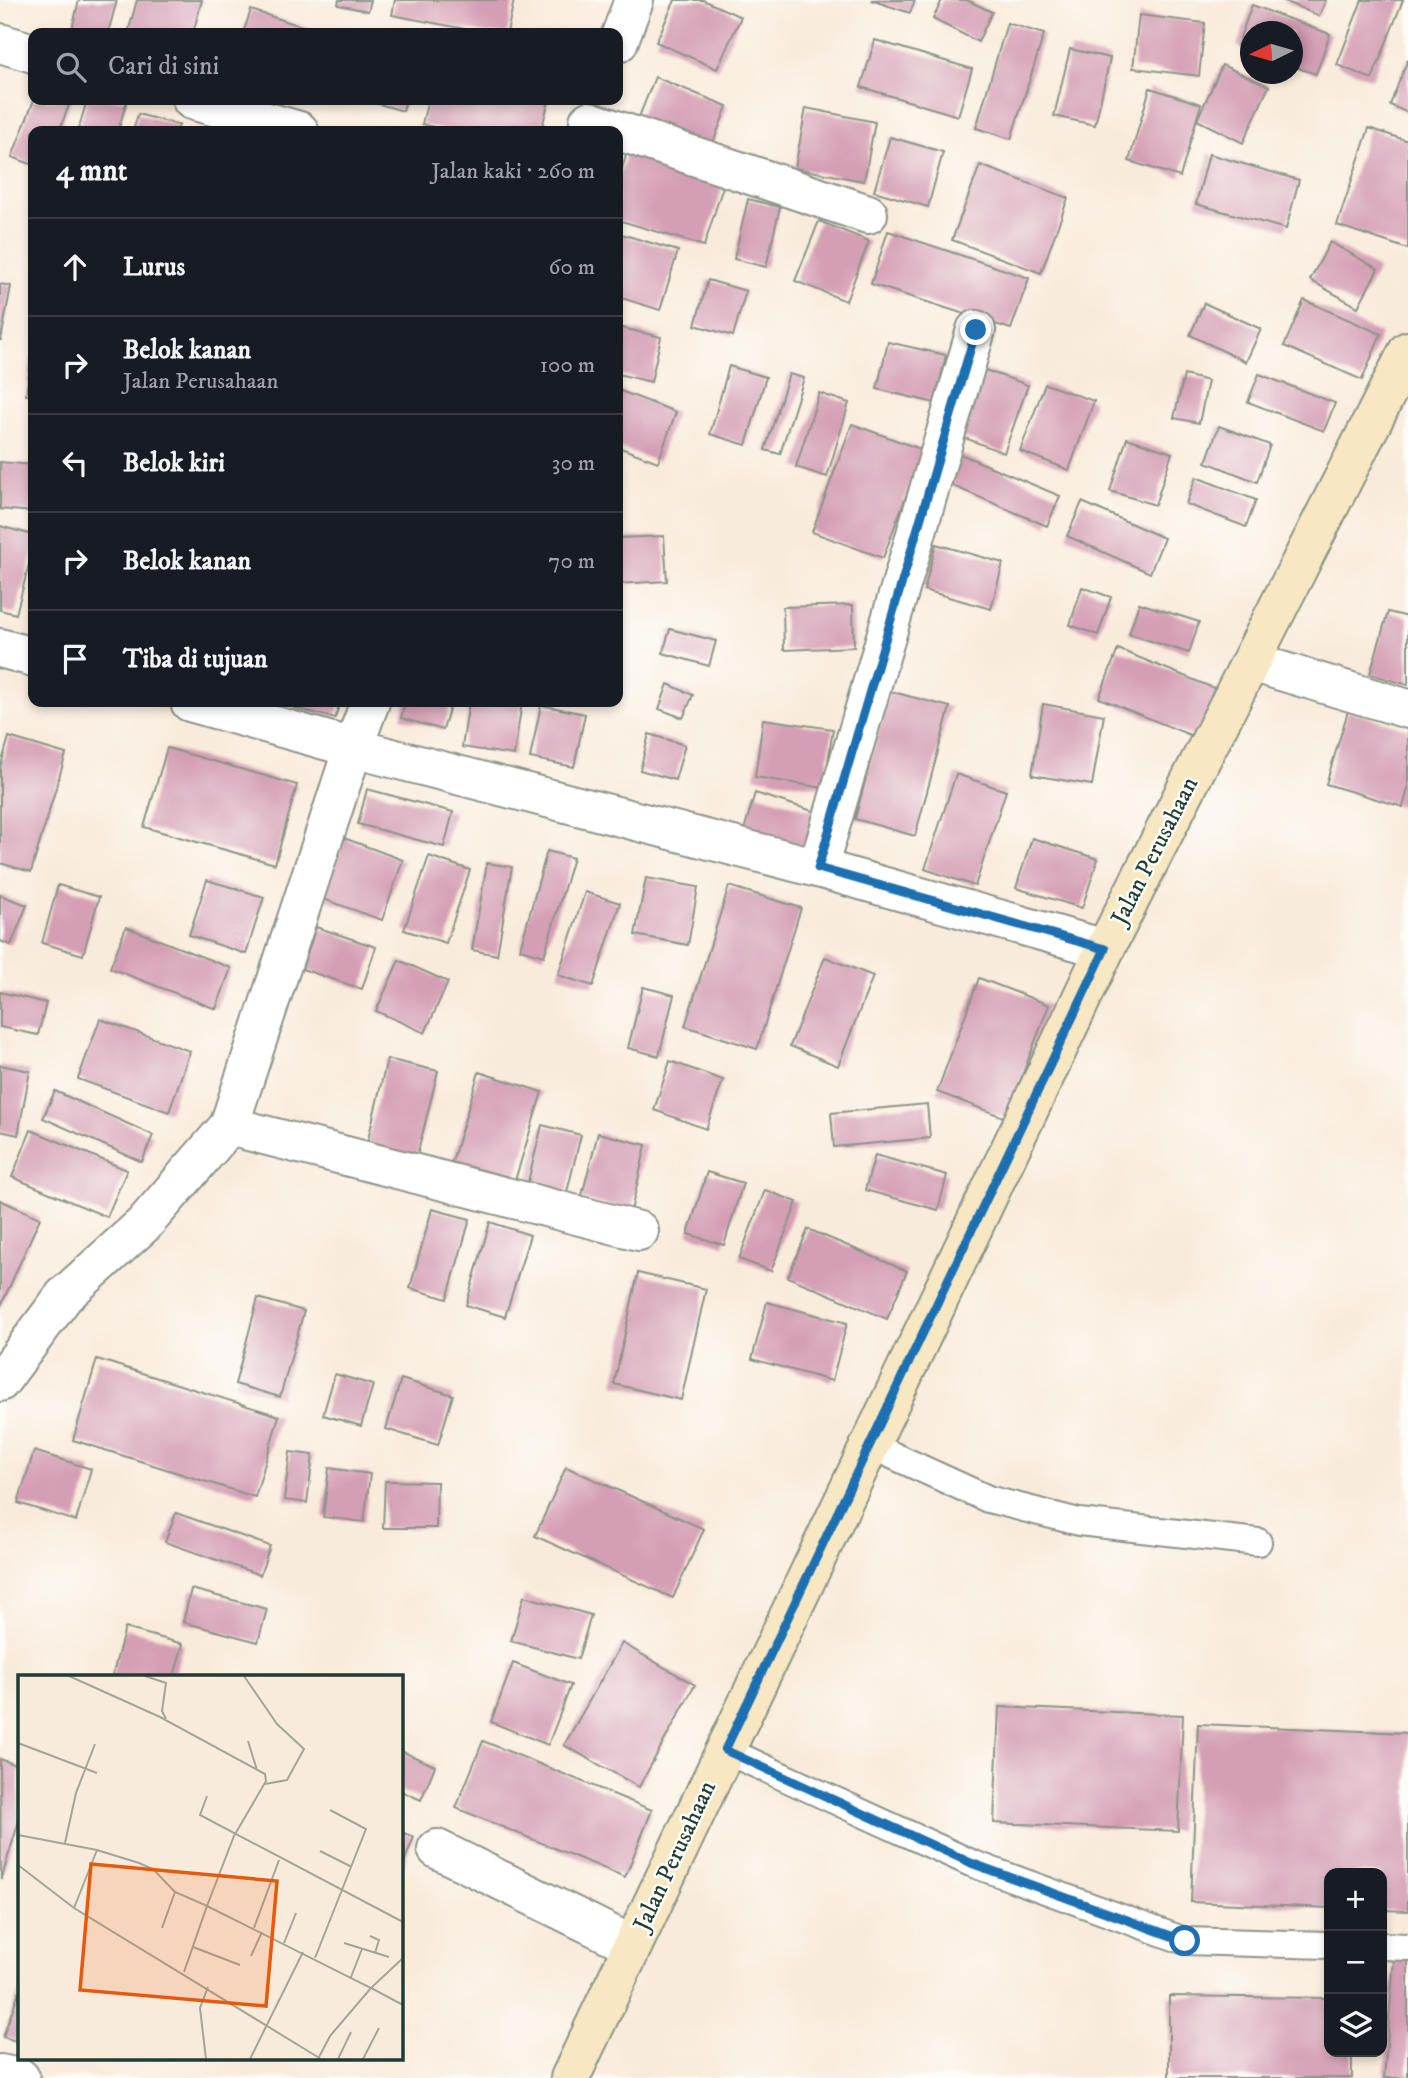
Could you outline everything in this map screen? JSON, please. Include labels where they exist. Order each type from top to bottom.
[{"type":"main road","name":"Jalan Perusahaan","points":[[570,2078],[1105,949],[1408,351]]},
{"type":"street","points":[[623,30],[634,0]]},
{"type":"street","points":[[0,43],[28,51]]},
{"type":"street","points":[[209,105],[282,126]]},
{"type":"street","points":[[590,117],[616,126]]},
{"type":"street","points":[[623,129],[868,214]]},
{"type":"street","points":[[818,868],[976,330]]},
{"type":"street","points":[[0,648],[28,656]]},
{"type":"street","points":[[1251,662],[1408,709]]},
{"type":"street","points":[[208,707],[353,748],[818,868],[1105,949]]},
{"type":"street","points":[[0,1382],[64,1296],[144,1224],[229,1126],[368,707]]},
{"type":"street","points":[[229,1126],[639,1231]]},
{"type":"street","points":[[437,1849],[632,1945]]},
{"type":"street","points":[[0,2074],[20,2078]]},
{"type":"lane","points":[[870,1445],[988,1499],[1079,1522],[1258,1542]]},
{"type":"lane","points":[[725,1750],[971,1863],[1185,1941],[1324,1945]]},
{"type":"lane","points":[[1387,1946],[1408,1947]]},
{"type":"building","points":[[79,0],[117,0],[109,28],[72,28]]},
{"type":"building","points":[[137,0],[202,0],[194,28],[129,28]]},
{"type":"building","points":[[339,0],[371,0],[368,11],[338,5]]},
{"type":"building","points":[[395,0],[514,0],[508,28],[460,28],[392,15]]},
{"type":"building","points":[[675,0],[703,0],[741,17],[717,69],[656,42]]},
{"type":"building","points":[[871,0],[915,0],[910,13]]},
{"type":"building","points":[[942,0],[967,0],[992,12],[978,42],[933,19]]},
{"type":"building","points":[[1282,0],[1326,0],[1319,16]]},
{"type":"building","points":[[1362,0],[1403,0],[1372,79],[1337,65]]},
{"type":"building","points":[[1252,5],[1295,21],[1246,21]]},
{"type":"building","points":[[251,10],[308,28],[245,28]]},
{"type":"building","points":[[1139,15],[1205,23],[1199,76],[1133,68]]},
{"type":"building","points":[[1007,23],[1044,34],[1011,139],[976,128]]},
{"type":"building","points":[[1303,24],[1330,34],[1316,74],[1303,70]]},
{"type":"building","points":[[875,40],[972,69],[958,116],[861,87]]},
{"type":"building","points":[[1070,49],[1110,58],[1095,125],[1054,116]]},
{"type":"building","points":[[1408,59],[1408,113],[1390,105]]},
{"type":"building","points":[[1222,65],[1240,73],[1240,84],[1269,86],[1243,143],[1197,120]]},
{"type":"building","points":[[655,77],[727,106],[710,151],[637,122]]},
{"type":"building","points":[[1150,88],[1201,104],[1180,177],[1129,161]]},
{"type":"building","points":[[32,105],[69,105],[61,126],[28,126],[28,163],[12,157]]},
{"type":"building","points":[[86,105],[126,105],[119,126],[79,126]]},
{"type":"building","points":[[382,105],[405,105],[403,111]]},
{"type":"building","points":[[427,105],[548,105],[542,126],[422,124]]},
{"type":"building","points":[[806,108],[875,122],[864,181],[795,168]]},
{"type":"building","points":[[138,114],[179,125],[179,126],[134,126]]},
{"type":"building","points":[[1369,128],[1408,141],[1408,249],[1337,225]]},
{"type":"building","points":[[890,137],[943,152],[928,207],[874,191]]},
{"type":"building","points":[[627,152],[724,183],[704,246],[623,222],[623,165]]},
{"type":"building","points":[[1209,154],[1299,180],[1286,229],[1196,204]]},
{"type":"building","points":[[980,165],[1068,198],[1041,273],[952,240]]},
{"type":"building","points":[[748,199],[780,207],[766,267],[734,259]]},
{"type":"building","points":[[819,221],[869,241],[846,301],[795,281]]},
{"type":"building","points":[[888,231],[1029,278],[1011,329],[871,284]]},
{"type":"building","points":[[623,234],[678,251],[660,310],[623,299]]},
{"type":"building","points":[[1330,242],[1378,269],[1358,307],[1310,280]]},
{"type":"building","points":[[708,280],[746,291],[733,336],[695,325]]},
{"type":"building","points":[[0,284],[11,286],[1,340],[0,340]]},
{"type":"building","points":[[1304,300],[1381,334],[1362,380],[1284,346]]},
{"type":"building","points":[[1204,303],[1261,329],[1246,362],[1190,335]]},
{"type":"building","points":[[623,328],[661,337],[651,382],[623,375]]},
{"type":"building","points":[[888,342],[946,355],[935,403],[877,389]]},
{"type":"building","points":[[729,366],[766,377],[746,445],[710,434]]},
{"type":"building","points":[[979,368],[1028,385],[1004,453],[957,435]]},
{"type":"building","points":[[789,374],[804,378],[780,454],[765,450]]},
{"type":"building","points":[[1259,374],[1335,403],[1324,431],[1248,402]]},
{"type":"building","points":[[1184,375],[1208,381],[1199,423],[1174,418]]},
{"type":"building","points":[[1045,384],[1094,401],[1069,470],[1020,451]]},
{"type":"building","points":[[623,392],[676,412],[658,462],[623,449]]},
{"type":"building","points":[[819,393],[849,403],[827,477],[796,467]]},
{"type":"building","points":[[852,424],[923,450],[883,558],[812,532]]},
{"type":"building","points":[[1219,426],[1270,445],[1257,482],[1206,462]]},
{"type":"building","points":[[1127,438],[1172,453],[1155,505],[1110,491]]},
{"type":"building","points":[[958,453],[1060,496],[1047,526],[946,483]]},
{"type":"building","points":[[0,462],[28,465],[28,512],[0,509]]},
{"type":"building","points":[[1196,477],[1256,500],[1246,527],[1186,504]]},
{"type":"building","points":[[1082,502],[1164,538],[1150,573],[1067,536]]},
{"type":"building","points":[[0,526],[28,534],[28,568],[16,614],[0,610]]},
{"type":"building","points":[[664,536],[667,581],[623,584],[623,538]]},
{"type":"building","points":[[936,544],[1003,563],[991,609],[924,590]]},
{"type":"building","points":[[1082,587],[1111,597],[1098,635],[1070,625]]},
{"type":"building","points":[[1139,603],[1199,622],[1189,653],[1129,634]]},
{"type":"building","points":[[853,605],[854,647],[784,650],[783,607]]},
{"type":"building","points":[[1388,612],[1408,617],[1408,685],[1370,674]]},
{"type":"building","points":[[670,629],[716,641],[709,666],[663,653]]},
{"type":"building","points":[[1118,649],[1221,691],[1202,740],[1099,698]]},
{"type":"building","points":[[668,684],[693,695],[683,718],[659,709]]},
{"type":"building","points":[[889,691],[950,707],[915,836],[855,819]]},
{"type":"building","points":[[1043,704],[1104,715],[1092,785],[1032,775]]},
{"type":"building","points":[[294,707],[338,707],[335,718]]},
{"type":"building","points":[[404,707],[450,707],[443,730],[401,718]]},
{"type":"building","points":[[468,707],[521,707],[514,755],[462,747]]},
{"type":"building","points":[[541,707],[585,714],[574,767],[530,758]]},
{"type":"building","points":[[1348,711],[1408,729],[1408,789],[1403,807],[1326,784]]},
{"type":"building","points":[[763,719],[833,729],[824,788],[755,777]]},
{"type":"building","points":[[649,734],[685,745],[675,780],[640,770]]},
{"type":"building","points":[[9,737],[66,754],[31,872],[0,863],[0,768]]},
{"type":"building","points":[[167,748],[297,785],[275,864],[144,827]]},
{"type":"building","points":[[956,774],[1006,791],[975,886],[925,869]]},
{"type":"building","points":[[367,789],[453,812],[444,847],[358,824]]},
{"type":"building","points":[[755,793],[816,812],[806,848],[744,830]]},
{"type":"building","points":[[344,838],[403,860],[382,920],[323,899]]},
{"type":"building","points":[[1032,838],[1098,859],[1082,908],[1016,888]]},
{"type":"building","points":[[547,851],[573,858],[544,956],[520,949]]},
{"type":"building","points":[[429,856],[470,870],[446,943],[404,930]]},
{"type":"building","points":[[487,863],[512,867],[497,955],[472,950]]},
{"type":"building","points":[[646,878],[698,887],[688,945],[635,935]]},
{"type":"building","points":[[207,880],[264,897],[246,954],[189,935]]},
{"type":"building","points":[[58,885],[99,897],[83,955],[42,943]]},
{"type":"building","points":[[729,886],[801,908],[757,1049],[685,1026]]},
{"type":"building","points":[[585,892],[620,903],[593,986],[558,975]]},
{"type":"building","points":[[0,895],[27,905],[11,945],[0,941]]},
{"type":"building","points":[[126,927],[231,968],[216,1009],[110,968]]},
{"type":"building","points":[[316,927],[376,947],[362,989],[302,969]]},
{"type":"building","points":[[825,957],[873,976],[838,1066],[790,1046]]},
{"type":"building","points":[[399,960],[448,982],[425,1033],[376,1011]]},
{"type":"building","points":[[979,978],[1049,1005],[1006,1118],[937,1092]]},
{"type":"building","points":[[643,987],[674,995],[659,1056],[628,1048]]},
{"type":"building","points":[[0,992],[46,1003],[38,1035],[0,1027]]},
{"type":"building","points":[[100,1019],[190,1051],[169,1112],[78,1079]]},
{"type":"building","points":[[387,1059],[438,1071],[415,1164],[365,1152]]},
{"type":"building","points":[[670,1061],[723,1080],[706,1129],[654,1110]]},
{"type":"building","points":[[0,1065],[30,1071],[18,1135],[0,1131]]},
{"type":"building","points":[[479,1072],[542,1092],[513,1187],[450,1168]]},
{"type":"building","points":[[55,1091],[153,1135],[142,1162],[43,1118]]},
{"type":"building","points":[[927,1104],[930,1138],[834,1147],[831,1113]]},
{"type":"building","points":[[542,1125],[581,1135],[567,1192],[528,1182]]},
{"type":"building","points":[[31,1130],[127,1170],[107,1217],[12,1177]]},
{"type":"building","points":[[598,1133],[646,1145],[631,1211],[581,1199]]},
{"type":"building","points":[[875,1155],[947,1175],[938,1210],[865,1190]]},
{"type":"building","points":[[707,1172],[743,1183],[724,1245],[688,1234]]},
{"type":"building","points":[[765,1190],[797,1202],[771,1271],[739,1259]]},
{"type":"building","points":[[0,1200],[40,1218],[0,1308]]},
{"type":"building","points":[[432,1209],[470,1219],[447,1299],[410,1288]]},
{"type":"building","points":[[490,1222],[530,1235],[505,1317],[466,1305]]},
{"type":"building","points":[[808,1229],[907,1271],[887,1319],[788,1277]]},
{"type":"building","points":[[638,1273],[706,1289],[681,1400],[614,1384]]},
{"type":"building","points":[[258,1298],[304,1311],[280,1397],[235,1384]]},
{"type":"building","points":[[767,1302],[847,1323],[832,1381],[752,1359]]},
{"type":"building","points":[[97,1359],[279,1416],[255,1497],[73,1440]]},
{"type":"building","points":[[335,1374],[373,1385],[361,1426],[323,1415]]},
{"type":"building","points":[[401,1379],[453,1395],[438,1445],[386,1429]]},
{"type":"building","points":[[34,1451],[91,1469],[76,1521],[18,1503]]},
{"type":"building","points":[[290,1452],[313,1455],[307,1503],[284,1500]]},
{"type":"building","points":[[566,1467],[704,1529],[673,1598],[535,1536]]},
{"type":"building","points":[[329,1468],[370,1474],[364,1522],[323,1517]]},
{"type":"building","points":[[385,1481],[437,1482],[436,1528],[383,1528]]},
{"type":"building","points":[[176,1513],[270,1546],[260,1575],[165,1542]]},
{"type":"building","points":[[191,1589],[267,1609],[258,1642],[183,1622]]},
{"type":"building","points":[[524,1596],[591,1615],[578,1659],[511,1641]]},
{"type":"building","points":[[125,1628],[183,1644],[175,1675],[113,1675]]},
{"type":"building","points":[[622,1643],[695,1685],[639,1787],[564,1745]]},
{"type":"building","points":[[513,1663],[571,1685],[548,1745],[491,1722]]},
{"type":"building","points":[[999,1707],[1183,1715],[1178,1831],[994,1823]]},
{"type":"building","points":[[1198,1724],[1408,1733],[1408,1911],[1387,1910],[1387,1868],[1324,1868],[1324,1908],[1191,1902]]},
{"type":"building","points":[[483,1741],[652,1810],[625,1877],[456,1808]]},
{"type":"building","points":[[402,1751],[435,1766],[421,1800],[402,1791]]},
{"type":"building","points":[[0,1759],[18,1766],[18,1824],[1,1880]]},
{"type":"building","points":[[402,1832],[414,1837],[402,1867]]},
{"type":"building","points":[[1394,1959],[1408,1961],[1408,2078],[1384,2078]]},
{"type":"building","points":[[18,1994],[18,2042],[3,2037]]},
{"type":"building","points":[[1169,1996],[1324,1998],[1324,2057],[1352,2057],[1352,2078],[1169,2078]]},
{"type":"route","points":[[976,330],[818,868],[1105,949],[725,1750],[971,1863],[1185,1941]]}]
